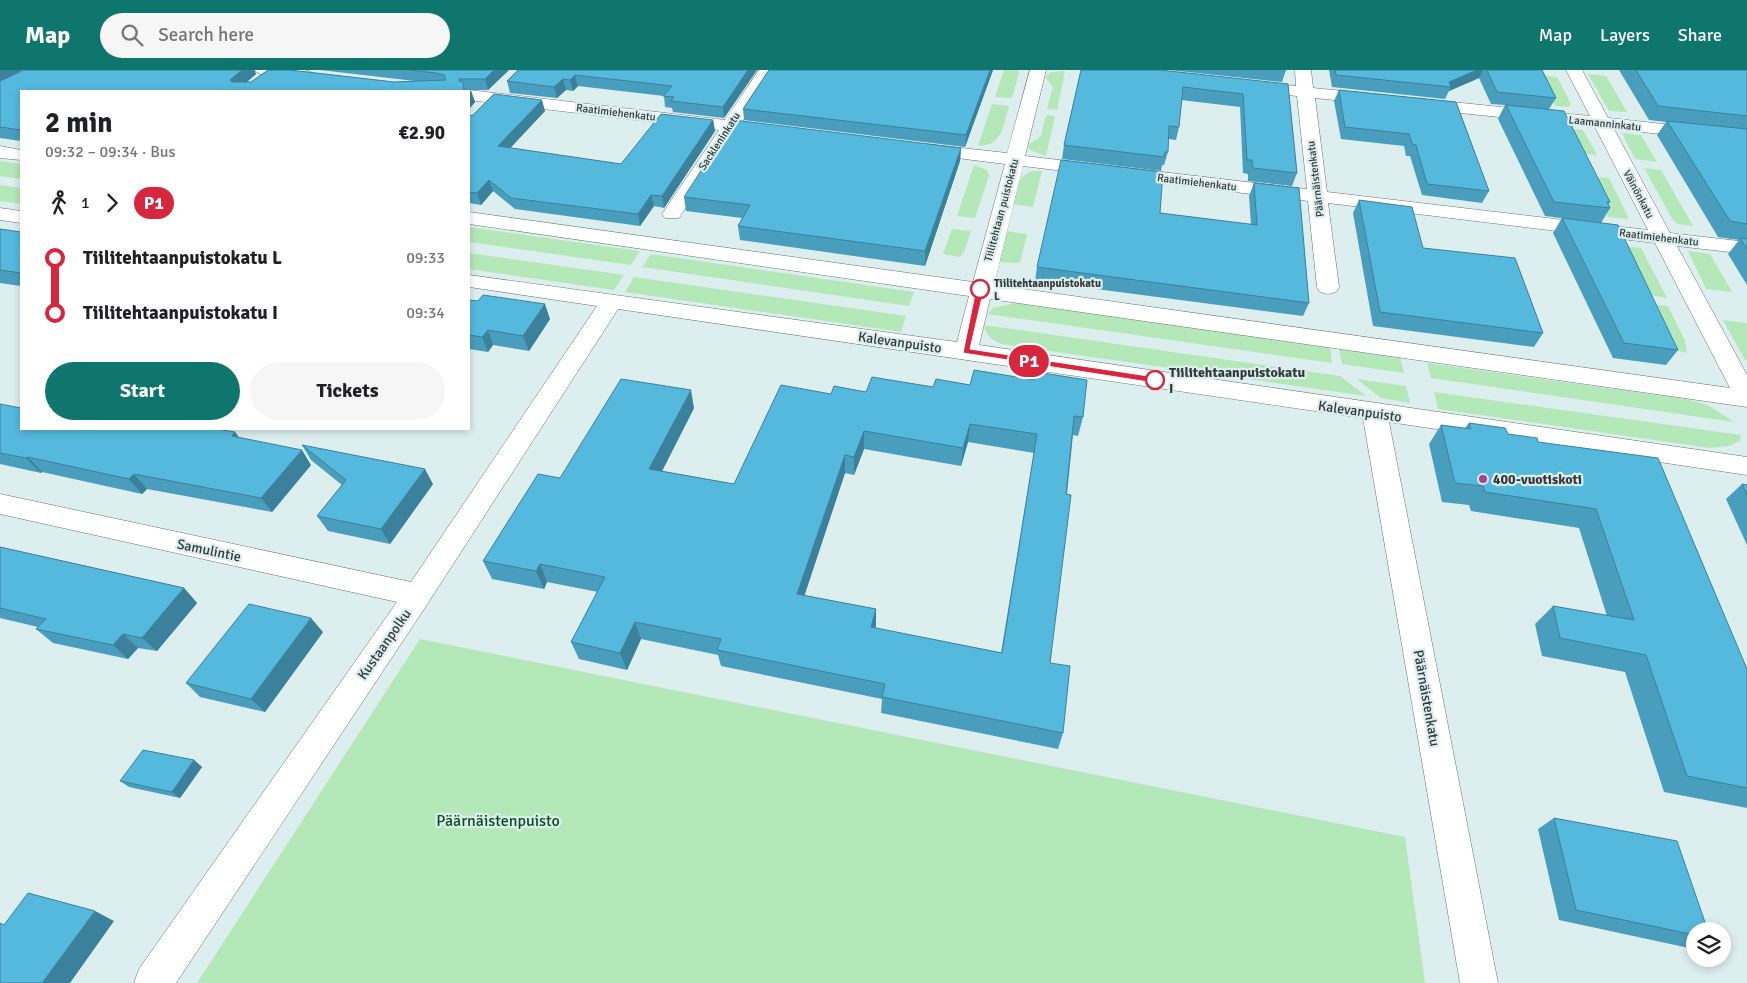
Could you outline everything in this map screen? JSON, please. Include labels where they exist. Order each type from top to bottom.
[{"type":"street","points":[[253,86],[270,70],[322,77]]},
{"type":"street","name":"Sackleninkatu","points":[[672,214],[767,70]]},
{"type":"street","name":"Tiilitehtaan puistokatu","points":[[966,351],[980,289],[1038,70]]},
{"type":"street","name":"Päärnäistenkatu","points":[[1303,70],[1328,287]]},
{"type":"street","name":"Väinönkatu","points":[[1574,70],[1747,398]]},
{"type":"street","name":"Laamanninkatu","points":[[1229,83],[1747,138]]},
{"type":"street","points":[[475,115],[507,84]]},
{"type":"street","name":"Raatimiehenkatu","points":[[470,95],[787,133]]},
{"type":"street","name":"Raatimiehenkatu","points":[[904,147],[1747,248]]},
{"type":"street","points":[[0,152],[20,155]]},
{"type":"street","points":[[0,214],[20,217]]},
{"type":"street","points":[[470,218],[1747,398]]},
{"type":"street","name":"Kalevanpuisto","points":[[470,282],[966,351],[1375,413],[1747,466]]},
{"type":"street","name":"Kustaanpolku","points":[[153,983],[418,595],[611,302]]},
{"type":"street","name":"Päärnäistenkatu","points":[[1375,413],[1479,983]]},
{"type":"street","name":"Samulintie","points":[[0,504],[418,595]]},
{"type":"green space","points":[[1004,70],[1018,70],[1019,73],[1012,98],[995,97]]},
{"type":"green space","points":[[1065,71],[1057,110],[1047,109],[1053,87],[1046,78],[1047,75],[1051,72]]},
{"type":"green space","points":[[1588,74],[1606,76],[1627,112],[1609,111]]},
{"type":"green space","points":[[1540,75],[1557,77],[1571,104],[1569,107],[1555,106]]},
{"type":"green space","points":[[992,104],[1009,106],[1001,133],[993,142],[978,146]]},
{"type":"green space","points":[[1046,115],[1055,116],[1046,156],[1030,150],[1028,145],[1041,136]]},
{"type":"green space","points":[[1565,128],[1583,130],[1597,155],[1576,153]]},
{"type":"green space","points":[[1622,133],[1641,135],[1657,162],[1635,159]]},
{"type":"green space","points":[[0,161],[20,164],[20,179],[0,176]]},
{"type":"green space","points":[[974,165],[987,170],[989,175],[975,218],[957,216]]},
{"type":"green space","points":[[1644,168],[1661,170],[1693,226],[1678,224],[1673,220]]},
{"type":"green space","points":[[1033,171],[1042,171],[1033,207],[1013,204],[1021,180]]},
{"type":"green space","points":[[1588,176],[1609,178],[1629,219],[1608,217]]},
{"type":"green space","points":[[0,185],[20,188],[20,204],[0,201]]},
{"type":"green space","points":[[470,227],[640,251],[631,265],[470,242]]},
{"type":"green space","points":[[952,229],[971,231],[964,252],[960,257],[943,254]]},
{"type":"green space","points":[[1005,231],[1027,234],[1020,263],[999,262]]},
{"type":"green space","points":[[1620,246],[1641,248],[1667,298],[1644,294]]},
{"type":"green space","points":[[1688,251],[1710,254],[1732,292],[1706,289]]},
{"type":"green space","points":[[470,253],[624,275],[614,290],[470,269]]},
{"type":"green space","points":[[651,254],[914,292],[909,306],[642,267]]},
{"type":"green space","points":[[634,277],[906,316],[901,332],[625,292]]},
{"type":"green space","points":[[1016,303],[1330,347],[1332,363],[987,314],[993,308]]},
{"type":"green space","points":[[1649,304],[1668,306],[1685,341],[1687,353],[1677,351]]},
{"type":"green space","points":[[1723,320],[1747,323],[1747,360],[1745,360]]},
{"type":"green space","points":[[984,325],[1340,376],[1366,396],[1001,344],[989,337]]},
{"type":"green space","points":[[1339,349],[1400,357],[1404,373],[1342,364]]},
{"type":"green space","points":[[1427,363],[1686,399],[1708,405],[1734,422],[1431,378]]},
{"type":"green space","points":[[1357,379],[1406,386],[1410,403],[1381,398]]},
{"type":"green space","points":[[1434,392],[1741,435],[1740,441],[1729,446],[1710,448],[1438,409]]},
{"type":"green space","name":"Päärnäistenpuisto","points":[[420,639],[1405,837],[1425,983],[197,983]]},
{"type":"building","points":[[24,70],[242,70],[230,80],[232,82],[251,82],[268,70],[290,70],[394,82],[446,80],[444,75],[410,70],[494,70],[485,79],[459,79],[459,81],[463,82],[464,90],[20,90],[20,130],[0,127],[0,81]]},
{"type":"building","points":[[518,70],[748,70],[723,107],[671,101],[674,97],[663,96],[672,86],[575,75],[570,80],[563,79],[554,87],[507,81]]},
{"type":"building","points":[[769,70],[990,70],[966,135],[743,109]]},
{"type":"building","points":[[1081,70],[1160,70],[1288,84],[1297,173],[1253,168],[1252,160],[1247,160],[1243,94],[1183,87],[1179,127],[1169,126],[1168,152],[1165,152],[1164,157],[1064,145]]},
{"type":"building","points":[[1335,70],[1477,70],[1449,82],[1451,87],[1336,75]]},
{"type":"building","points":[[1487,70],[1542,70],[1556,98],[1497,92]]},
{"type":"building","points":[[1636,70],[1747,70],[1747,116],[1658,106]]},
{"type":"building","points":[[1339,90],[1456,102],[1489,191],[1427,184],[1416,145],[1412,144],[1409,134],[1345,127]]},
{"type":"building","points":[[494,94],[542,100],[498,146],[621,164],[661,114],[713,120],[662,196],[651,195],[638,214],[511,198],[489,180],[477,193],[470,192],[470,116]]},
{"type":"building","points":[[1506,105],[1564,111],[1610,202],[1607,202],[1610,208],[1554,202]]},
{"type":"building","points":[[734,120],[961,148],[925,251],[738,226],[750,205],[684,197]]},
{"type":"building","points":[[1667,121],[1747,129],[1747,224],[1730,221]]},
{"type":"building","points":[[1061,160],[1163,172],[1160,213],[1257,225],[1254,183],[1299,188],[1309,303],[1037,267]]},
{"type":"building","points":[[1359,200],[1412,207],[1423,248],[1515,258],[1543,333],[1380,312]]},
{"type":"building","points":[[1562,218],[1618,225],[1678,350],[1624,343]]},
{"type":"building","points":[[0,229],[20,232],[20,273],[0,270]]},
{"type":"building","points":[[1740,238],[1747,239],[1747,249]]},
{"type":"building","points":[[483,295],[545,304],[523,336],[488,330],[482,337],[470,335],[470,300],[478,301]]},
{"type":"building","points":[[974,370],[1035,380],[1036,372],[1087,380],[1083,417],[1074,416],[1066,494],[1071,495],[1050,663],[1070,666],[1063,733],[882,697],[885,684],[717,650],[721,639],[635,622],[620,653],[571,642],[605,577],[540,564],[536,571],[483,561],[538,474],[560,478],[621,379],[691,390],[649,469],[734,484],[781,385],[831,394],[834,386],[866,392],[872,377],[933,387],[936,379],[970,385]],"holes":[[[970,424],[1037,434],[1002,653],[871,627],[876,609],[797,594],[845,455],[854,457],[864,431],[963,448]]]},
{"type":"building","points":[[0,404],[20,408],[20,430],[223,430],[235,432],[232,436],[302,450],[261,498],[134,474],[129,479],[28,457],[0,453]]},
{"type":"building","points":[[1469,423],[1505,428],[1508,434],[1537,438],[1538,442],[1658,458],[1747,669],[1747,788],[1687,776],[1646,655],[1560,638],[1553,606],[1634,620],[1596,509],[1485,492],[1483,486],[1455,483],[1441,425],[1471,429]]},
{"type":"building","points":[[302,445],[425,469],[381,529],[317,516],[346,480]]},
{"type":"building","points":[[1742,484],[1747,485],[1747,495]]},
{"type":"building","points":[[0,547],[184,588],[142,638],[123,634],[113,645],[36,629],[46,619],[0,608]]},
{"type":"building","points":[[249,604],[311,618],[251,699],[186,683]]},
{"type":"building","points":[[143,750],[194,760],[172,792],[120,781]]},
{"type":"building","points":[[1554,818],[1677,841],[1705,922],[1686,922],[1686,933],[1576,910]]},
{"type":"building","points":[[28,893],[95,911],[42,983],[0,983],[0,923],[4,925]]},
{"type":"bus line","name":"P1","points":[[980,289],[966,351],[1155,380]]},
{"type":"place","name":"Tiilitehtaanpuistokatu L","points":[[980,289]]},
{"type":"place","name":"Tiilitehtaanpuistokatu I","points":[[1155,380]]},
{"type":"place","name":"400-vuotiskoti","points":[[1483,479]]}]
